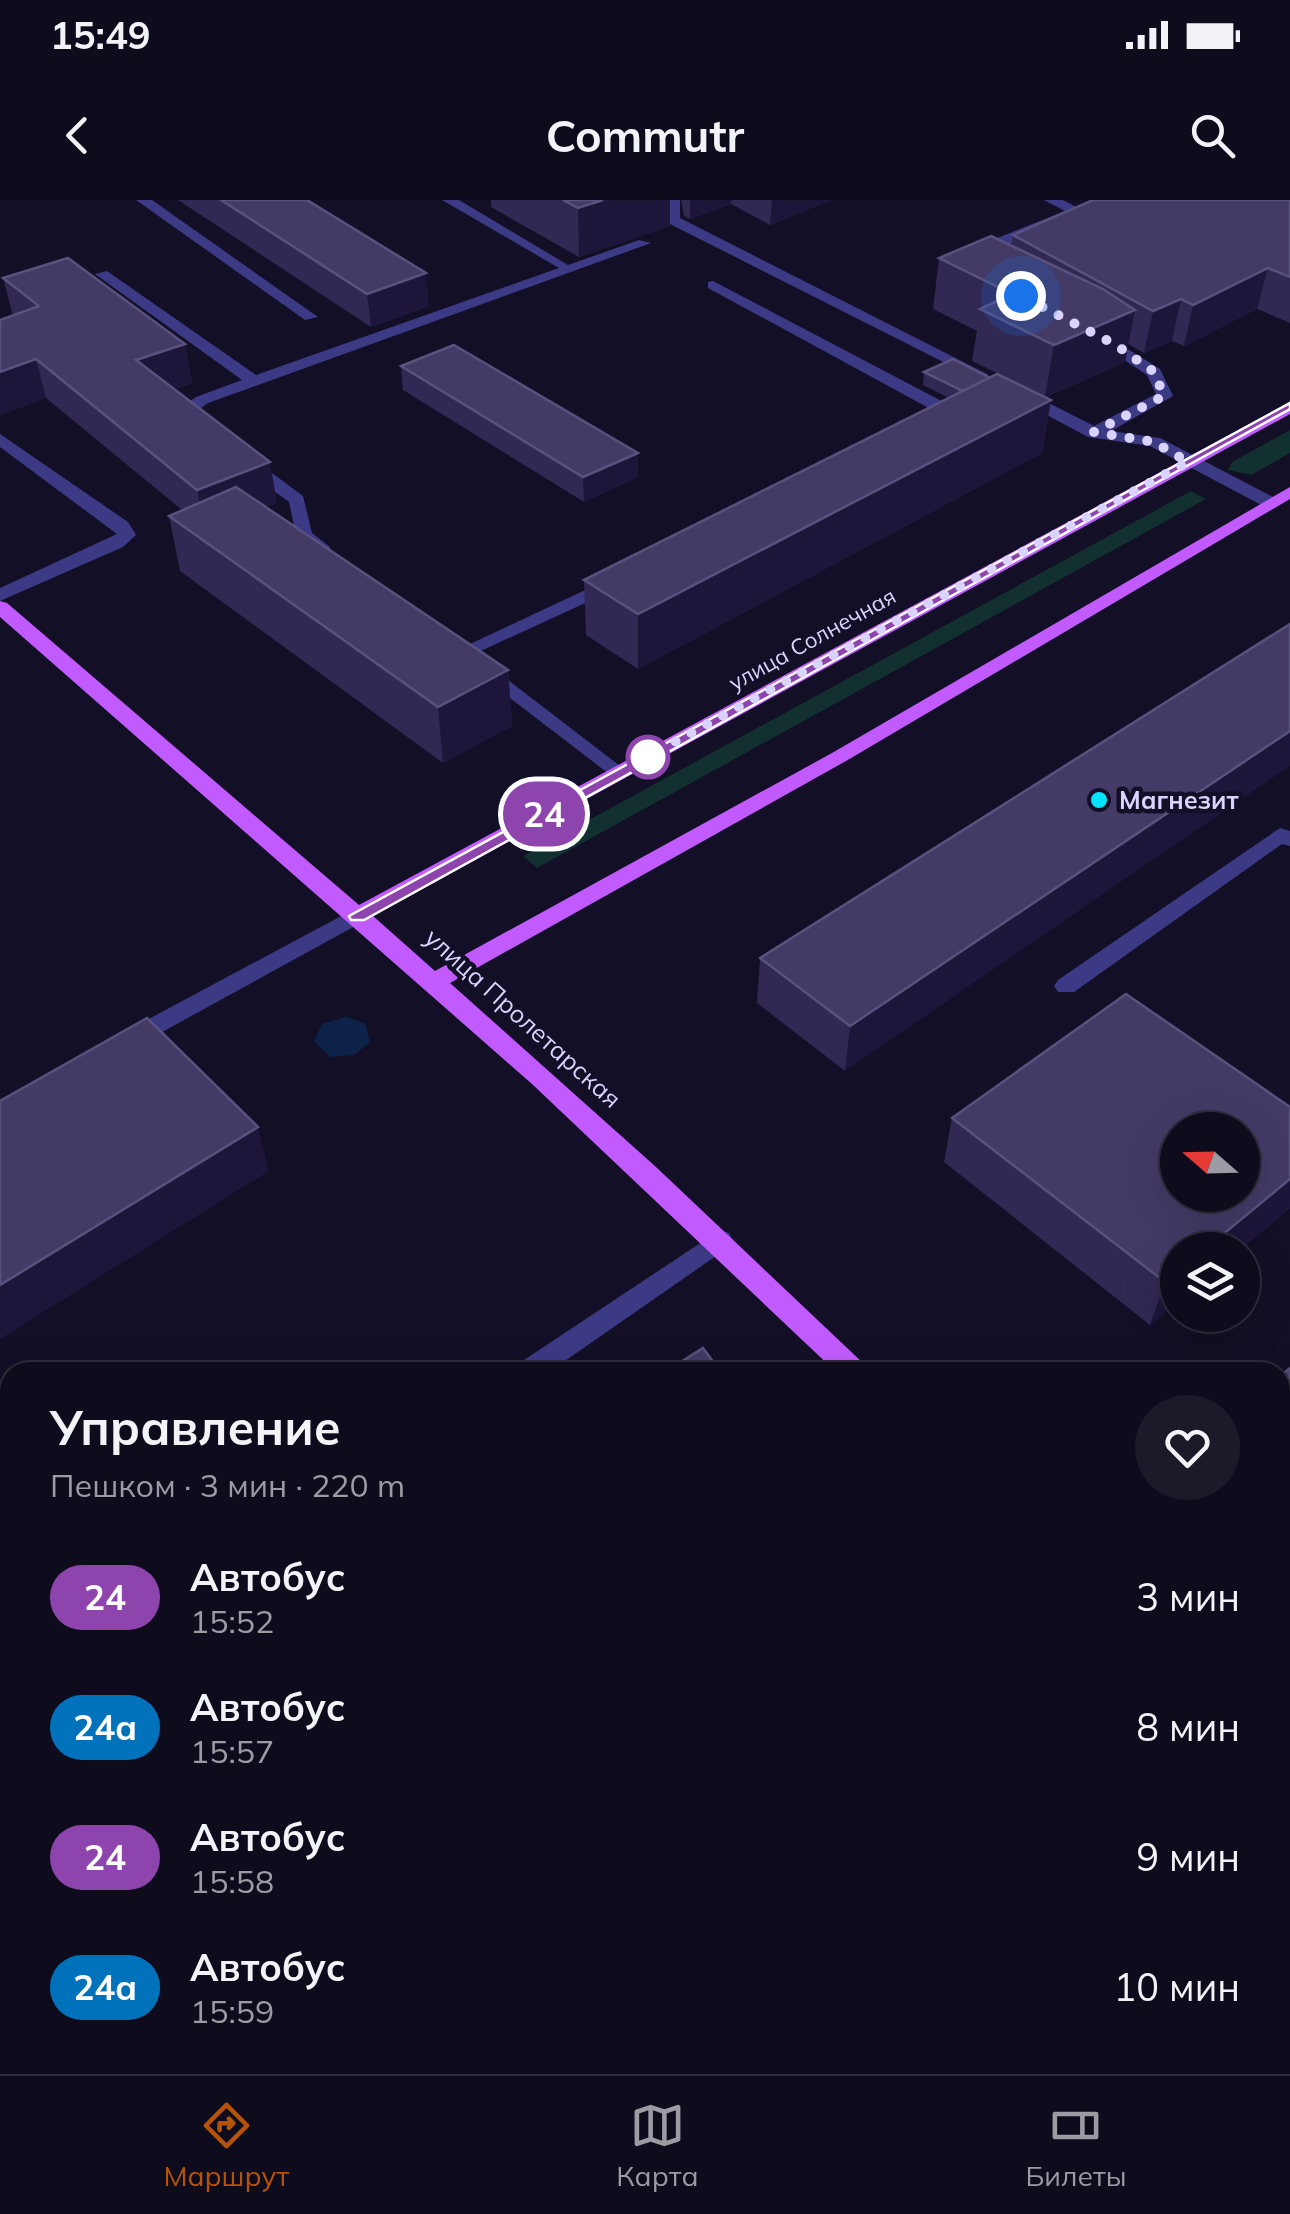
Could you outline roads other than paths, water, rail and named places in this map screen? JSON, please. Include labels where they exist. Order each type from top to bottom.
[{"type":"main road","name":"улица Солнечная","points":[[358,916],[1290,407]]},
{"type":"main road","points":[[435,981],[839,757],[1290,492]]},
{"type":"main road","name":"улица Пролетарская","points":[[0,607],[435,981],[720,1240],[844,1362]]},
{"type":"street","points":[[143,200],[310,317]]},
{"type":"street","points":[[449,200],[561,264]]},
{"type":"street","points":[[674,200],[667,217],[1015,399],[1094,432],[1154,442],[1271,503]]},
{"type":"street","points":[[980,272],[969,266],[975,252],[1077,211],[1051,200]]},
{"type":"street","points":[[210,435],[182,414],[188,406],[644,242]]},
{"type":"street","points":[[102,274],[254,382]]},
{"type":"street","points":[[714,285],[964,422]]},
{"type":"street","points":[[1084,328],[1154,372],[1164,396],[1094,432]]},
{"type":"street","points":[[0,439],[122,526],[127,535],[0,595]]},
{"type":"street","points":[[239,456],[297,500],[303,535],[334,558]]},
{"type":"street","points":[[617,774],[453,647],[623,578]]},
{"type":"street","points":[[1066,986],[1280,834],[1290,839]]},
{"type":"street","points":[[104,1053],[358,916]]},
{"type":"street","points":[[543,1362],[720,1240]]},
{"type":"water","points":[[346,1017],[365,1023],[370,1042],[354,1055],[331,1057],[314,1041],[322,1024]]},
{"type":"place","name":"Магнезит","points":[[1099,800]]}]
